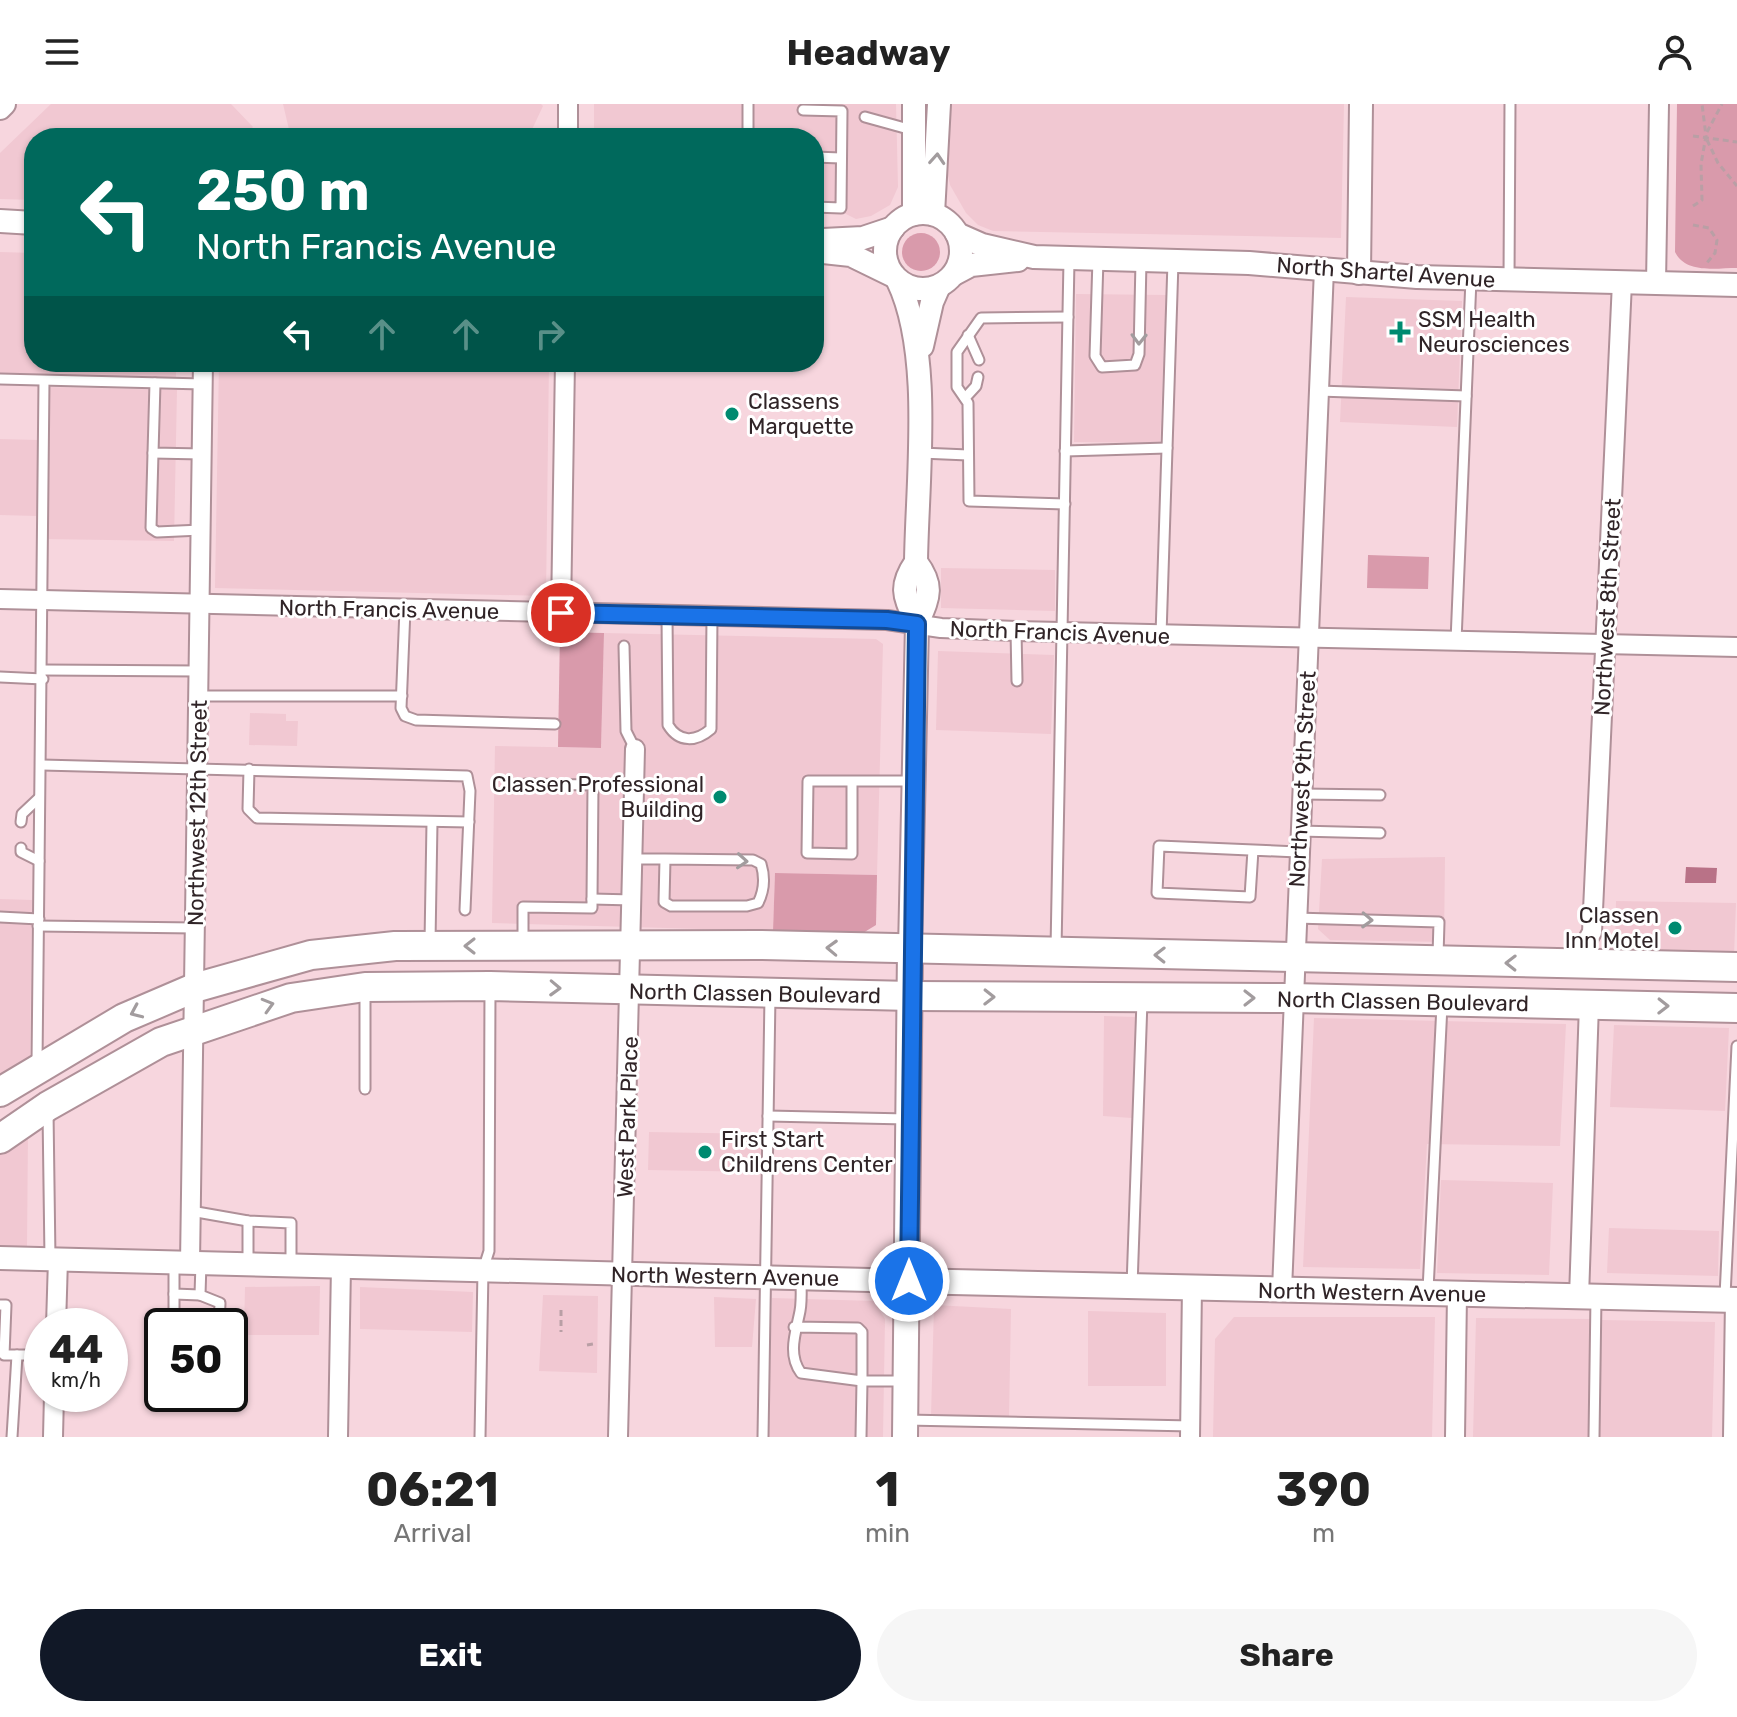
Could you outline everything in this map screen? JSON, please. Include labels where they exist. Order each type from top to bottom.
[{"type":"main road","name":"North Classen Boulevard","points":[[0,1092],[37,1067],[124,1018],[194,988],[311,955],[430,946],[910,950],[1737,967]]},
{"type":"main road","points":[[906,1428],[910,950]]},
{"type":"main road","name":"North Classen Boulevard","points":[[0,1139],[127,1059],[194,1030],[291,998],[365,987],[490,986],[911,996],[1292,998],[1737,1008]]},
{"type":"main road","name":"North Western Avenue","points":[[909,1281],[1732,1300]]},
{"type":"street","points":[[568,104],[568,128]]},
{"type":"street","points":[[914,104],[914,131],[924,214]]},
{"type":"street","points":[[924,214],[939,104]]},
{"type":"street","points":[[1359,273],[1361,104]]},
{"type":"street","points":[[1656,283],[1659,104]]},
{"type":"street","points":[[824,240],[863,238],[924,214],[947,222],[957,234],[961,257],[932,302],[919,355]]},
{"type":"street","points":[[0,221],[24,222]]},
{"type":"street","points":[[893,228],[884,250],[911,309],[919,355],[916,562],[904,579],[904,596],[917,624],[910,950]]},
{"type":"street","name":"North Shartel Avenue","points":[[957,234],[974,243],[1034,257]]},
{"type":"street","points":[[824,252],[851,255],[918,289],[947,280]]},
{"type":"street","name":"North Shartel Avenue","points":[[947,280],[971,265],[1034,257],[1324,269],[1471,279],[1737,285]]},
{"type":"street","name":"Northwest 9th Street","points":[[1282,1290],[1324,269]]},
{"type":"street","name":"Northwest 8th Street","points":[[1592,932],[1622,282]]},
{"type":"street","name":"Northwest 12th Street","points":[[188,1263],[203,372]]},
{"type":"street","points":[[561,613],[565,372]]},
{"type":"street","name":"North Francis Avenue","points":[[0,599],[887,620],[1016,631],[1737,647]]},
{"type":"street","name":"West Park Place","points":[[618,1437],[635,749]]},
{"type":"street","points":[[1554,964],[1581,952],[1592,932]]},
{"type":"street","points":[[1592,932],[1602,952],[1617,965]]},
{"type":"street","points":[[1588,1297],[1589,1004]]},
{"type":"street","name":"North Western Avenue","points":[[0,1258],[909,1281]]},
{"type":"street","points":[[54,1259],[55,1308]]},
{"type":"street","points":[[338,1437],[341,1266]]},
{"type":"street","points":[[1190,1432],[1192,1287]]},
{"type":"street","points":[[1455,1437],[1457,1294]]},
{"type":"street","points":[[1732,1300],[1733,1437]]},
{"type":"street","points":[[53,1437],[54,1412]]},
{"type":"lane","points":[[1509,279],[1510,104]]},
{"type":"lane","points":[[749,128],[750,107]]},
{"type":"lane","points":[[803,110],[842,111],[841,208],[824,207]]},
{"type":"lane","points":[[865,117],[914,131]]},
{"type":"lane","points":[[824,157],[841,158]]},
{"type":"lane","points":[[1056,953],[1069,258]]},
{"type":"lane","points":[[1098,259],[1095,356],[1102,367],[1135,365],[1139,354],[1141,261]]},
{"type":"lane","points":[[1161,635],[1173,262]]},
{"type":"lane","points":[[1456,641],[1471,279]]},
{"type":"lane","points":[[1065,504],[969,501],[968,403],[957,387],[957,352],[981,318],[1068,317]]},
{"type":"lane","points":[[968,335],[979,360]]},
{"type":"lane","points":[[965,398],[976,386],[978,377]]},
{"type":"lane","points":[[0,379],[203,384]]},
{"type":"lane","points":[[37,1067],[44,381]]},
{"type":"lane","points":[[155,383],[151,528],[157,532],[201,530]]},
{"type":"lane","points":[[1319,391],[1466,396]]},
{"type":"lane","points":[[1065,451],[1167,448]]},
{"type":"lane","points":[[153,453],[202,454]]},
{"type":"lane","points":[[918,453],[968,455]]},
{"type":"lane","points":[[405,609],[402,696],[405,716],[416,720],[555,724]]},
{"type":"lane","points":[[667,615],[668,725],[674,736],[685,740],[702,737],[711,729],[712,616]]},
{"type":"lane","points":[[1016,631],[1017,681]]},
{"type":"lane","points":[[624,646],[626,731],[635,749]]},
{"type":"lane","points":[[0,677],[199,671]]},
{"type":"lane","points":[[198,696],[402,696]]},
{"type":"lane","points":[[42,765],[467,776],[469,822],[465,910]]},
{"type":"lane","points":[[249,769],[248,809],[257,818],[469,822]]},
{"type":"lane","points":[[852,781],[852,854],[807,853],[808,781],[852,781],[915,781]]},
{"type":"lane","points":[[525,784],[635,785]]},
{"type":"lane","points":[[523,946],[523,907],[592,908],[593,785]]},
{"type":"lane","points":[[1301,794],[1380,795]]},
{"type":"lane","points":[[21,822],[22,814],[39,798]]},
{"type":"lane","points":[[430,946],[432,822]]},
{"type":"lane","points":[[1299,831],[1380,833]]},
{"type":"lane","points":[[1253,850],[1250,897],[1157,893],[1159,846],[1253,850],[1298,852]]},
{"type":"lane","points":[[21,848],[21,852],[39,861]]},
{"type":"lane","points":[[634,859],[665,859],[753,860],[761,864],[763,894],[758,903],[747,906],[671,906],[664,902],[665,859]]},
{"type":"lane","points":[[592,899],[633,900]]},
{"type":"lane","points":[[0,917],[38,923],[195,928]]},
{"type":"lane","points":[[1295,918],[1439,922],[1438,961]]},
{"type":"lane","points":[[480,1437],[483,1270],[489,1251],[490,986]]},
{"type":"lane","points":[[365,987],[365,1089]]},
{"type":"lane","points":[[763,1437],[770,993]]},
{"type":"lane","points":[[1132,1286],[1142,998]]},
{"type":"lane","points":[[1428,1293],[1442,1002]]},
{"type":"lane","points":[[1732,1300],[1737,1046]]},
{"type":"lane","points":[[48,1106],[54,1259]]},
{"type":"lane","points":[[768,1116],[910,1119]]},
{"type":"lane","points":[[191,1211],[248,1221],[291,1223],[291,1265]]},
{"type":"lane","points":[[248,1221],[248,1264]]},
{"type":"lane","points":[[174,1308],[174,1294],[188,1263]]},
{"type":"lane","points":[[188,1263],[200,1295]]},
{"type":"lane","points":[[801,1278],[800,1311],[794,1327],[794,1364],[801,1373],[862,1381],[907,1381]]},
{"type":"lane","points":[[174,1294],[200,1295],[220,1303],[220,1308]]},
{"type":"lane","points":[[1588,1297],[1594,1437]]},
{"type":"lane","points":[[0,1305],[6,1305],[2,1355],[24,1355]]},
{"type":"lane","points":[[794,1327],[858,1328],[862,1332],[861,1437]]},
{"type":"lane","points":[[0,1429],[13,1433],[17,1355]]},
{"type":"lane","points":[[1046,1423],[1046,1437]]},
{"type":"lane","points":[[906,1428],[1046,1423],[1190,1432]]},
{"type":"path","points":[[1702,104],[1706,136],[1718,163],[1737,186]]},
{"type":"path","points":[[1693,206],[1702,200],[1701,164],[1706,136],[1722,104]]},
{"type":"path","points":[[1693,136],[1737,142]]},
{"type":"path","points":[[1693,225],[1709,228],[1717,240],[1715,253],[1706,264]]},
{"type":"path","points":[[561,1310],[561,1332]]},
{"type":"path","points":[[587,1345],[593,1344]]},
{"type":"shaded area","points":[[51,104],[231,104],[253,127],[252,128],[26,128]]},
{"type":"shaded area","points":[[283,104],[543,106],[533,128],[289,128]]},
{"type":"shaded area","points":[[594,104],[896,104],[898,187],[890,205],[871,216],[856,219],[846,214],[824,213],[824,128],[594,128]]},
{"type":"shaded area","points":[[946,104],[1344,104],[1341,238],[993,231],[978,225],[966,213],[950,185],[945,162]]},
{"type":"shaded area","points":[[1677,104],[1737,104],[1737,268],[1694,267],[1686,264],[1675,252]]},
{"type":"shaded area","points":[[24,130],[24,200],[0,199],[0,153]]},
{"type":"shaded area","points":[[921,233],[934,239],[940,252],[934,265],[921,271],[908,265],[902,252],[908,239]]},
{"type":"shaded area","points":[[0,252],[24,253],[24,372],[176,372],[176,379],[0,376]]},
{"type":"shaded area","points":[[1076,294],[1166,295],[1160,443],[1074,442]]},
{"type":"shaded area","points":[[1346,297],[1462,301],[1457,427],[1340,422]]},
{"type":"shaded area","points":[[219,372],[549,372],[546,596],[215,588]]},
{"type":"shaded area","points":[[47,387],[177,390],[174,541],[43,539]]},
{"type":"shaded area","points":[[0,439],[38,440],[37,516],[0,515]]},
{"type":"shaded area","points":[[1368,555],[1429,557],[1428,589],[1367,588]]},
{"type":"shaded area","points":[[941,568],[1055,570],[1055,611],[941,608]]},
{"type":"shaded area","points":[[560,632],[604,633],[601,748],[558,747]]},
{"type":"shaded area","points":[[604,633],[876,639],[883,644],[877,875],[775,873],[773,931],[492,923],[495,746],[601,748]]},
{"type":"shaded area","points":[[938,651],[1054,655],[1051,734],[936,730]]},
{"type":"shaded area","points":[[250,713],[286,714],[286,721],[298,721],[297,746],[249,745]]},
{"type":"shaded area","points":[[1445,857],[1444,942],[1330,940],[1318,929],[1322,859]]},
{"type":"shaded area","points":[[1686,867],[1717,868],[1716,883],[1685,883]]},
{"type":"shaded area","points":[[775,873],[877,875],[876,925],[858,936],[773,931]]},
{"type":"shaded area","points":[[0,899],[32,900],[30,1057],[0,1076]]},
{"type":"shaded area","name":"Classen Inn Motel","points":[[1616,901],[1736,903],[1734,955],[1615,954]]},
{"type":"shaded area","points":[[1104,1016],[1135,1017],[1132,1118],[1103,1116]]},
{"type":"shaded area","points":[[1314,1018],[1566,1024],[1560,1146],[1427,1144],[1420,1269],[1303,1267]]},
{"type":"shaded area","points":[[1614,1025],[1729,1028],[1725,1111],[1610,1107]]},
{"type":"shaded area","points":[[28,1132],[27,1247],[0,1246],[0,1148]]},
{"type":"shaded area","name":"First Start Childrens Center","points":[[649,1132],[762,1134],[762,1172],[648,1170]]},
{"type":"shaded area","points":[[1441,1180],[1553,1183],[1549,1275],[1437,1273]]},
{"type":"shaded area","points":[[1609,1228],[1719,1231],[1718,1276],[1607,1273]]},
{"type":"shaded area","points":[[320,1286],[319,1335],[248,1335],[245,1287]]},
{"type":"shaded area","points":[[360,1287],[473,1292],[472,1332],[360,1329]]},
{"type":"shaded area","points":[[543,1295],[598,1296],[597,1373],[539,1371]]},
{"type":"shaded area","points":[[714,1297],[756,1299],[752,1347],[715,1347]]},
{"type":"shaded area","points":[[772,1298],[874,1301],[885,1319],[883,1437],[768,1437]]},
{"type":"shaded area","points":[[934,1305],[1011,1309],[1009,1417],[931,1416]]},
{"type":"shaded area","points":[[1088,1311],[1166,1313],[1166,1386],[1088,1386]]},
{"type":"shaded area","points":[[1234,1317],[1435,1317],[1432,1437],[1213,1437],[1215,1339]]},
{"type":"shaded area","points":[[1476,1318],[1593,1319],[1592,1437],[1473,1437]]},
{"type":"shaded area","points":[[1602,1320],[1715,1322],[1712,1437],[1599,1437]]},
{"type":"place","name":"SSM Health Neurosciences","points":[[1400,332]]},
{"type":"place","name":"Classens Marquette","points":[[732,414]]},
{"type":"place","name":"Classen Professional Building","points":[[720,797]]},
{"type":"place","name":"Classen Inn Motel","points":[[1675,928]]},
{"type":"place","name":"First Start Childrens Center","points":[[705,1152]]},
{"type":"route","points":[[561,613],[887,620],[917,624],[911,856],[909,1281]]}]
